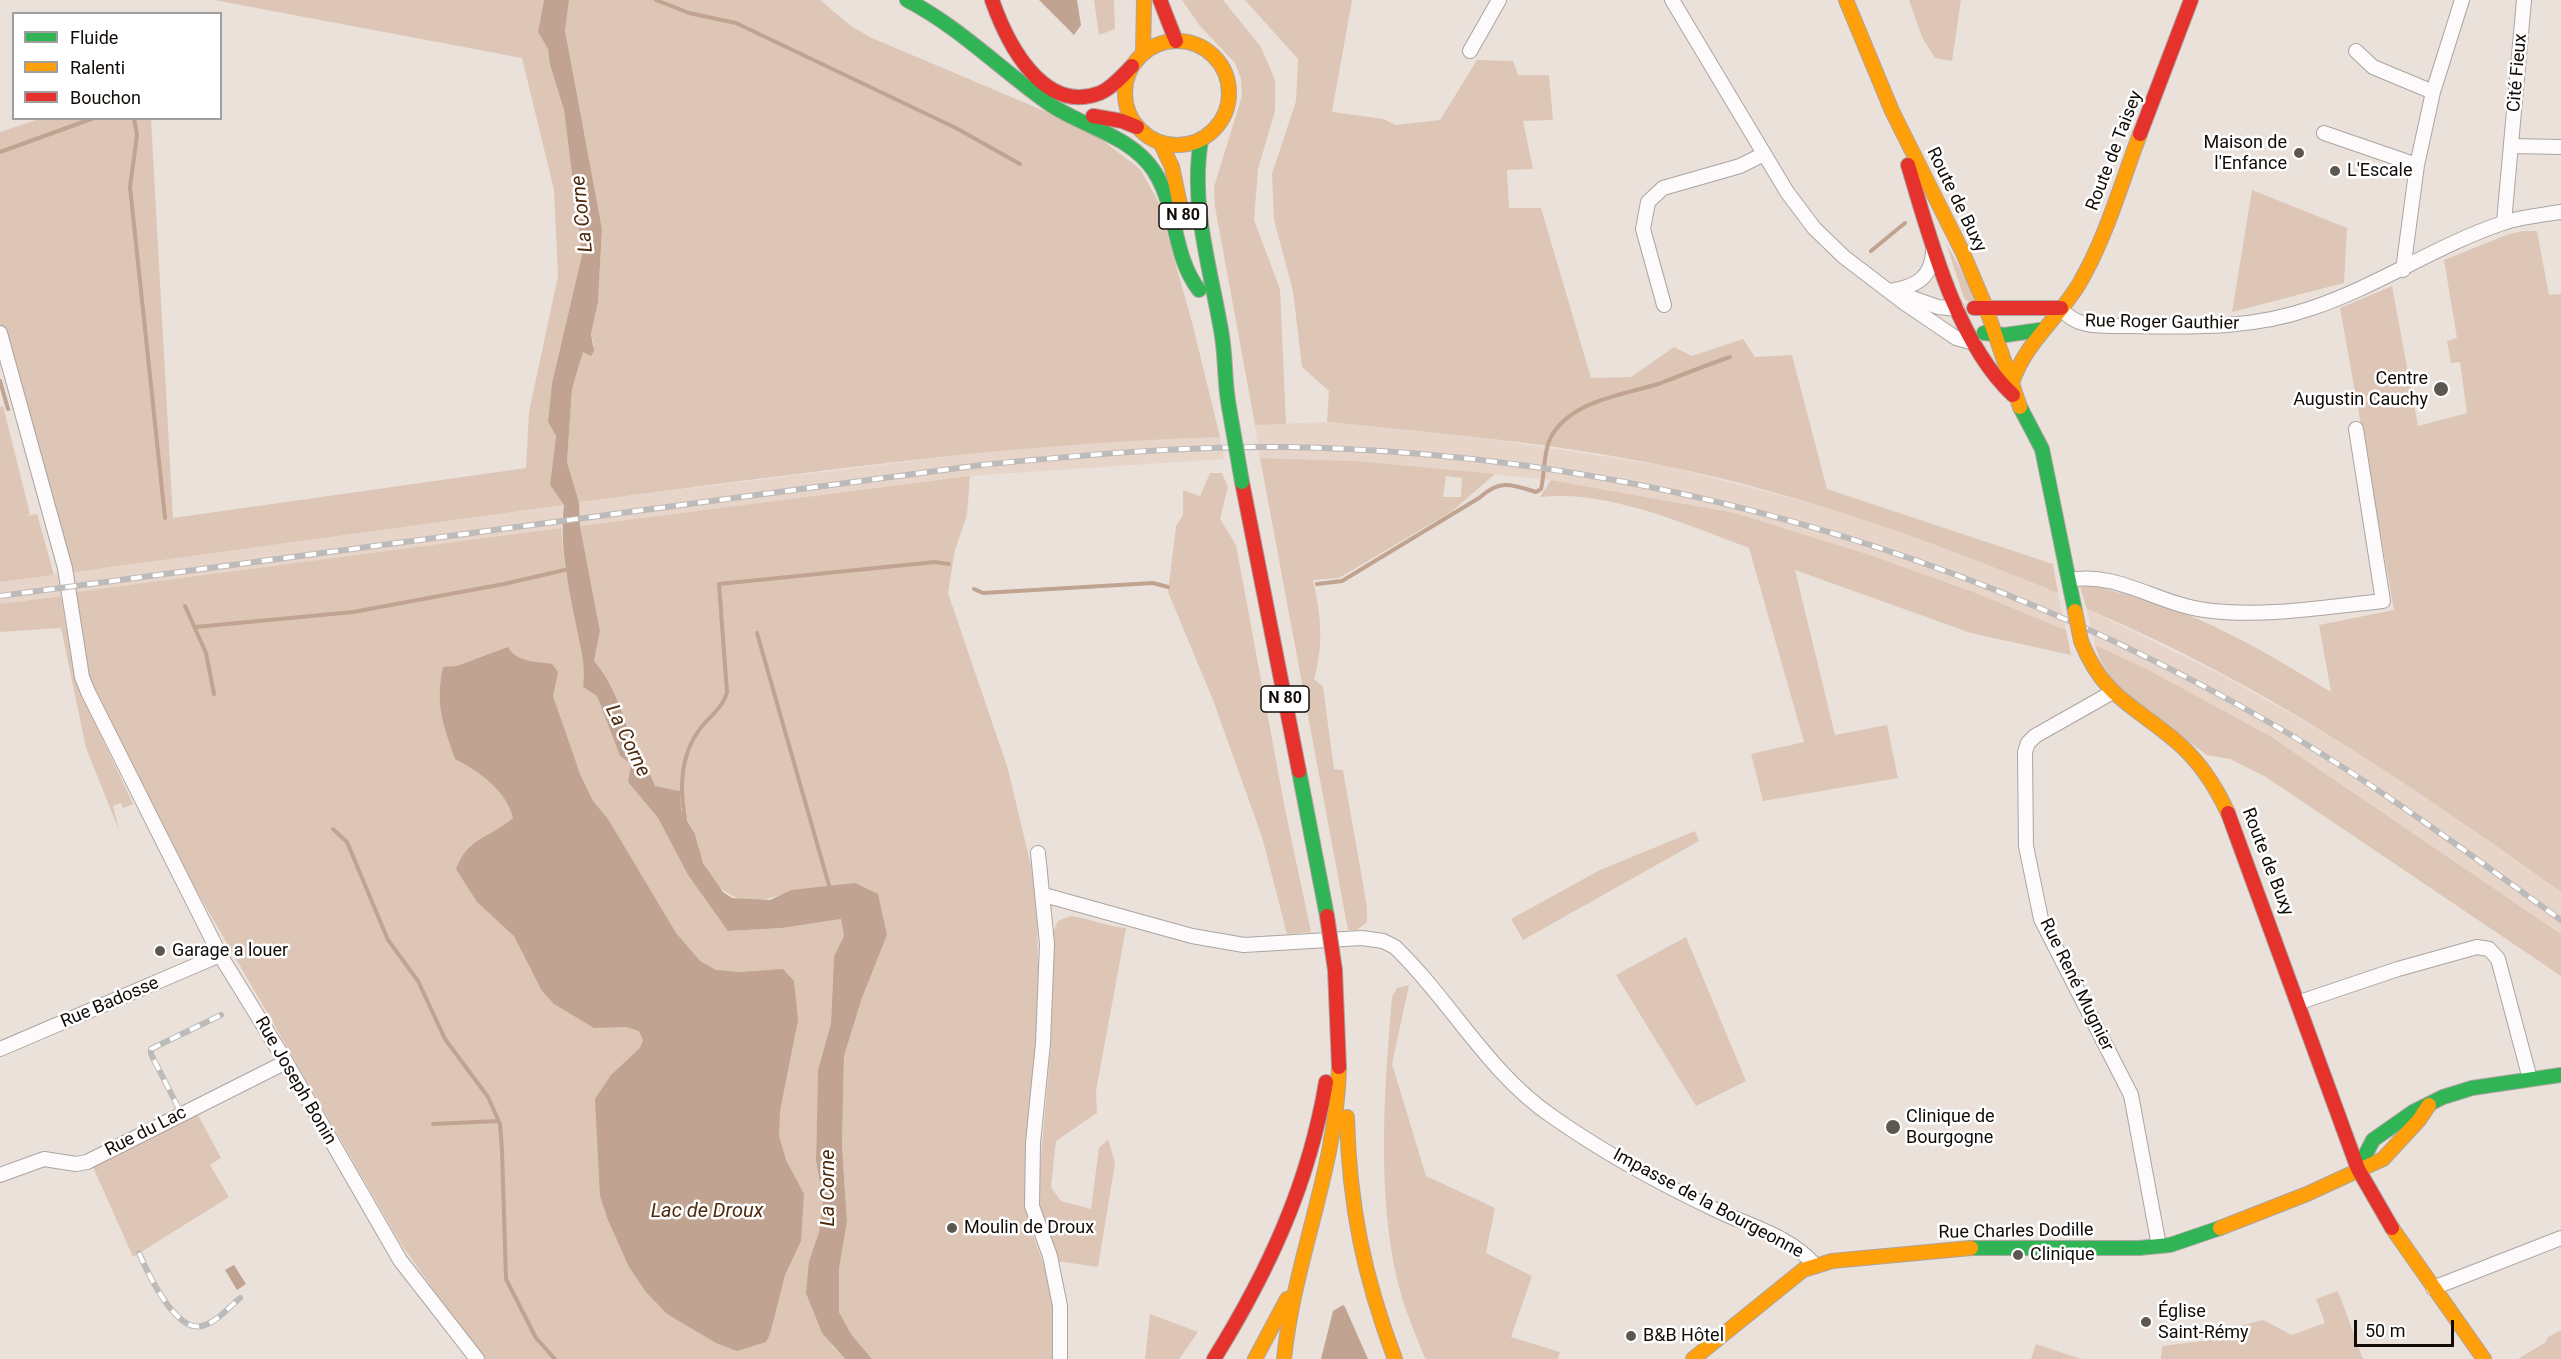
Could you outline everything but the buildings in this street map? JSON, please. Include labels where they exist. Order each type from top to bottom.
[{"type":"main road","points":[[907,0],[953,26],[1051,104],[1135,150],[1153,170],[1165,189],[1174,214],[1189,280],[1199,290]]},
{"type":"main road","points":[[992,0],[1000,25],[1014,51],[1038,79],[1058,92],[1072,96],[1097,94],[1108,88],[1143,54],[1159,45],[1176,41],[1192,43],[1206,49],[1218,60],[1226,73],[1229,88],[1228,104],[1223,119],[1214,131],[1201,140],[1174,146],[1161,144],[1137,127],[1104,117],[1065,112]]},
{"type":"main road","points":[[1143,54],[1144,0]]},
{"type":"main road","points":[[1160,0],[1176,41]]},
{"type":"main road","name":"Route de Buxy","points":[[1846,0],[1892,111],[1963,253],[1985,305],[2013,390],[2042,449],[2081,641],[2090,667],[2111,693],[2177,741],[2193,757],[2216,788],[2239,837],[2301,1002],[2358,1169],[2383,1215],[2484,1359]]},
{"type":"main road","name":"Route de Taisey","points":[[2013,390],[2019,362],[2040,330],[2052,321],[2061,309],[2091,262],[2191,0]]},
{"type":"main road","points":[[1132,66],[1126,81],[1125,98],[1129,113],[1137,127]]},
{"type":"main road","name":"Route de Buxy","points":[[1892,111],[1933,242],[1960,315],[1974,343],[2003,389],[2013,390]]},
{"type":"main road","name":"N 80","points":[[1201,140],[1196,157],[1200,212],[1225,355],[1224,383]]},
{"type":"main road","name":"N 80","points":[[1161,144],[1172,167],[1214,358],[1224,383],[1229,407],[1327,916],[1339,1005],[1341,1044],[1338,1107],[1332,1147],[1315,1220],[1293,1288],[1255,1359]]},
{"type":"main road","points":[[2040,330],[1994,335],[1971,328],[1960,315],[1985,305],[2031,311],[2061,309]]},
{"type":"main road","points":[[1214,1359],[1262,1275],[1305,1178],[1322,1111],[1333,1024],[1339,1005]]},
{"type":"main road","points":[[1341,1044],[1346,1080],[1348,1171],[1352,1216],[1369,1290],[1395,1359]]},
{"type":"main road","points":[[2358,1169],[2373,1140],[2393,1124],[2457,1092],[2561,1075]]},
{"type":"main road","name":"Rue Charles Dodille","points":[[1693,1359],[1792,1278],[1815,1265],[1861,1257],[1977,1247],[2159,1246],[2197,1238],[2307,1194],[2383,1158],[2419,1120],[2429,1105]]},
{"type":"main road","name":"N 80","points":[[1284,1359],[1293,1288]]},
{"type":"street","points":[[1470,51],[1499,0]]},
{"type":"street","points":[[1672,0],[1787,192],[1814,228],[1844,257],[1890,291],[1956,338],[1974,343]]},
{"type":"street","points":[[2403,270],[2417,165],[2433,92],[2462,0]]},
{"type":"street","name":"Cité Fieux","points":[[2504,222],[2524,0]]},
{"type":"street","points":[[2356,51],[2373,67],[2433,92]]},
{"type":"street","points":[[2324,133],[2417,165]]},
{"type":"street","points":[[2511,146],[2561,147]]},
{"type":"street","points":[[1664,305],[1643,229],[1648,202],[1663,188],[1740,166],[1764,154]]},
{"type":"street","name":"Rue Roger Gauthier","points":[[2061,309],[2071,319],[2081,324],[2241,326],[2312,309],[2403,270],[2504,222],[2561,212]]},
{"type":"street","name":"Route de Buxy","points":[[1890,291],[1913,286],[1926,276],[1932,262],[1933,242]]},
{"type":"street","points":[[1890,291],[1960,315]]},
{"type":"street","name":"Rue Joseph Bonin","points":[[0,333],[65,568],[82,677],[220,955],[286,1062],[400,1260],[477,1359]]},
{"type":"street","points":[[2068,580],[2107,579],[2180,605],[2230,613],[2268,613],[2382,601],[2356,429]]},
{"type":"street","name":"Rue René Mugnier","points":[[2111,693],[2035,736],[2028,743],[2025,752],[2024,822],[2029,867],[2041,919],[2133,1101],[2159,1246]]},
{"type":"street","points":[[1038,853],[1044,895],[1047,944],[1046,998],[1033,1143],[1032,1206],[1050,1256],[1060,1306],[1060,1359]]},
{"type":"street","name":"Impasse de la Bourgeonne","points":[[1044,895],[1192,936],[1244,945],[1362,938],[1383,941],[1395,947],[1484,1052],[1530,1101],[1555,1119],[1676,1190],[1718,1211],[1761,1228],[1797,1250],[1815,1265]]},
{"type":"street","points":[[2301,1002],[2398,969],[2477,947],[2489,949],[2498,959],[2530,1079]]},
{"type":"street","name":"Rue Badosse","points":[[0,1049],[220,955]]},
{"type":"street","name":"Rue du Lac","points":[[0,1175],[44,1159],[76,1164],[87,1162],[286,1062]]},
{"type":"street","points":[[2433,1288],[2561,1238]]},
{"type":"shaded area","points":[[214,0],[544,0],[538,32],[548,49],[550,65],[564,110],[582,255],[552,383],[548,422],[556,436],[550,485],[564,505],[68,573],[0,329],[0,132],[36,120],[151,120],[173,518],[526,468],[529,412],[558,276],[554,190],[522,58]]},
{"type":"shaded area","points":[[569,0],[820,0],[851,26],[872,38],[1089,130],[1140,169],[1158,201],[1193,326],[1220,437],[1139,440],[979,453],[579,502],[567,462],[572,389],[583,351],[594,345],[591,334],[598,302],[602,229],[565,29]]},
{"type":"shaded area","points":[[1094,0],[1114,0],[1115,29],[1099,35]]},
{"type":"shaded area","points":[[1182,0],[1223,0],[1261,47],[1275,80],[1275,111],[1258,169],[1254,220],[1280,289],[1286,424],[1255,425],[1215,207],[1214,187],[1242,96],[1241,79],[1235,63],[1200,26]]},
{"type":"shaded area","points":[[1245,0],[1352,0],[1332,112],[1384,119],[1395,125],[1440,120],[1477,60],[1513,61],[1518,75],[1549,75],[1553,120],[1523,121],[1533,169],[1507,170],[1509,208],[1541,208],[1591,378],[1631,377],[1674,347],[1692,356],[1743,339],[1755,357],[1792,355],[1827,489],[2053,564],[2058,593],[1864,520],[1715,477],[1623,458],[1539,445],[1327,422],[1329,391],[1302,367],[1293,291],[1274,220],[1272,174],[1296,101],[1298,59]]},
{"type":"shaded area","points":[[1909,0],[1961,0],[1952,61],[1935,58],[1922,37]]},
{"type":"shaded area","points":[[2252,190],[2347,228],[2344,283],[2232,312]]},
{"type":"shaded area","points":[[2537,231],[2549,295],[2561,294],[2561,892],[2448,813],[2332,737],[2212,668],[2087,609],[2080,587],[2098,587],[2145,599],[2201,620],[2280,661],[2331,692],[2319,625],[2394,610],[2340,308],[2392,286],[2418,426],[2467,413],[2460,362],[2451,363],[2447,341],[2457,338],[2444,260],[2509,234]]},
{"type":"shaded area","points":[[1946,243],[1974,294],[1973,300],[1967,301],[1964,298]]},
{"type":"shaded area","points":[[3,406],[30,514],[26,516],[37,514],[54,575],[0,582],[0,407]]},
{"type":"shaded area","points":[[1327,422],[1465,435],[1667,466],[1838,510],[1993,566],[2058,593],[2066,630],[1976,593],[1870,555],[1735,513],[1551,480],[1357,461],[1260,458],[1255,425]]},
{"type":"shaded area","points":[[1220,437],[1224,459],[983,475],[580,526],[579,502],[977,453],[1123,439]]},
{"type":"shaded area","points":[[1260,458],[1357,461],[1495,474],[1451,512],[1339,578],[1313,580],[1320,630],[1319,654],[1314,679],[1323,687],[1334,769],[1343,770],[1367,907],[1367,922],[1357,930],[1348,930]],"holes":[[[1446,476],[1462,478],[1461,497],[1443,497]]]},
{"type":"shaded area","points":[[1210,473],[1222,473],[1228,487],[1220,519],[1236,545],[1285,809],[1311,932],[1287,934],[1262,837],[1213,700],[1168,592],[1176,526],[1183,515],[1183,490],[1200,496]]},
{"type":"shaded area","points":[[970,476],[967,515],[955,550],[948,593],[1008,769],[1036,887],[1039,993],[1027,1164],[1028,1222],[1045,1268],[1055,1316],[1054,1359],[872,1359],[851,1334],[839,1312],[839,1268],[847,1221],[842,1146],[844,1056],[862,998],[887,935],[791,890],[764,899],[740,899],[729,894],[710,876],[684,811],[680,791],[655,786],[652,777],[639,758],[615,695],[594,661],[600,631],[580,526]]},
{"type":"shaded area","points":[[1551,480],[1735,513],[1870,555],[1976,593],[2066,630],[2071,655],[1971,633],[1795,570],[1835,735],[1887,725],[1898,778],[1763,801],[1751,754],[1804,742],[1749,548],[1673,519],[1620,504],[1566,496],[1540,497]]},
{"type":"shaded area","points":[[564,505],[561,528],[0,604],[0,582],[54,575],[65,568],[68,573]]},
{"type":"shaded area","points":[[561,528],[565,568],[586,667],[583,687],[597,696],[620,756],[632,764],[628,782],[658,818],[688,875],[729,931],[782,928],[841,919],[844,936],[834,956],[831,1023],[818,1070],[816,1161],[823,1200],[819,1232],[809,1261],[832,1346],[845,1359],[483,1359],[401,1244],[144,800],[87,678],[69,593]]},
{"type":"shaded area","points":[[61,596],[71,657],[80,691],[133,804],[123,808],[121,803],[113,806],[119,830],[86,748],[61,628],[0,632],[0,604]]},
{"type":"shaded area","points":[[2087,609],[2220,674],[2329,735],[2442,807],[2561,892],[2561,934],[2270,736],[2147,669],[2095,645]]},
{"type":"shaded area","points":[[2095,645],[2147,669],[2270,736],[2561,934],[2561,976],[2266,777],[2230,759],[2207,755],[2120,691],[2100,660]]},
{"type":"shaded area","points":[[1695,831],[1699,841],[1523,940],[1511,919],[1600,870]]},
{"type":"shaded area","points":[[1071,916],[1126,928],[1096,1091],[1097,1113],[1056,1141],[1051,1187],[1061,1201],[1091,1209],[1099,1148],[1108,1139],[1115,1163],[1098,1267],[1057,1261],[1041,1210],[1038,1190],[1051,1045],[1053,932],[1058,921]]},
{"type":"shaded area","points":[[1686,937],[1746,1081],[1696,1106],[1616,975]]},
{"type":"shaded area","points":[[1409,985],[1392,1064],[1426,1176],[1495,1208],[1486,1253],[1532,1276],[1511,1337],[1560,1352],[1558,1359],[1426,1359],[1413,1329],[1394,1265],[1388,1228],[1384,1150],[1386,1072],[1392,997],[1397,988]]},
{"type":"shaded area","points":[[198,1115],[221,1158],[210,1165],[229,1197],[133,1257],[93,1167]]},
{"type":"shaded area","points":[[2338,1291],[2363,1359],[2161,1359],[2162,1346],[2218,1339],[2231,1328],[2263,1320],[2292,1335],[2325,1323],[2316,1299]]},
{"type":"shaded area","points":[[1150,1314],[1198,1332],[1179,1359],[1145,1359]]},
{"type":"shaded area","points":[[2561,1330],[2561,1359],[2518,1359],[2546,1342],[2548,1337]]},
{"type":"shaded area","points":[[2036,1344],[2081,1359],[2031,1359]]},
{"type":"water","name":"La Corne","points":[[544,0],[569,0],[565,30],[602,229],[598,302],[591,334],[594,351],[591,356],[583,352],[572,389],[567,462],[579,502],[580,526],[600,631],[594,661],[615,695],[639,758],[652,777],[655,786],[680,791],[681,810],[695,834],[703,863],[723,892],[732,898],[770,900],[791,890],[855,883],[878,894],[887,935],[862,998],[844,1056],[842,1146],[847,1221],[839,1269],[839,1312],[851,1334],[872,1359],[845,1359],[822,1333],[806,1293],[809,1261],[819,1232],[823,1200],[816,1161],[818,1070],[831,1023],[834,956],[844,936],[841,919],[782,928],[728,931],[688,875],[658,818],[628,782],[631,764],[620,756],[597,696],[583,687],[583,658],[564,552],[564,505],[550,485],[556,436],[548,422],[552,383],[582,255],[564,110],[550,65],[548,49],[538,32]]},
{"type":"water","points":[[1039,0],[1077,0],[1081,25],[1074,35]]},
{"type":"water","name":"Lac de Droux","points":[[508,647],[522,659],[552,664],[558,672],[553,696],[580,774],[593,801],[608,819],[676,933],[700,961],[716,970],[740,972],[783,969],[794,981],[798,1020],[780,1111],[779,1136],[786,1160],[804,1194],[801,1241],[785,1275],[766,1342],[737,1351],[716,1343],[667,1314],[646,1292],[629,1267],[600,1196],[595,1099],[611,1075],[640,1048],[643,1040],[639,1031],[626,1027],[594,1028],[554,1004],[542,991],[514,936],[477,902],[456,869],[461,858],[473,844],[513,818],[510,808],[498,790],[474,770],[455,759],[440,704],[443,667],[457,666]]},
{"type":"water","points":[[234,1265],[246,1284],[237,1290],[225,1270]]},
{"type":"water","points":[[1343,1305],[1368,1359],[1321,1359],[1333,1311]]},
{"type":"waterway","points":[[656,0],[689,13],[736,23],[956,128],[1020,164]]},
{"type":"waterway","points":[[0,152],[88,120]]},
{"type":"waterway","points":[[134,120],[137,135],[130,187],[165,518]]},
{"type":"waterway","points":[[1871,251],[1905,223]]},
{"type":"waterway","points":[[1317,584],[1342,581],[1493,488],[1513,485],[1536,492],[1541,489],[1546,451],[1550,439],[1570,415],[1584,407],[1661,383],[1730,357]]},
{"type":"waterway","points":[[0,381],[8,409]]},
{"type":"waterway","points":[[685,819],[682,782],[686,758],[695,735],[720,706],[727,692],[719,584],[935,562],[949,564]]},
{"type":"waterway","points":[[196,627],[353,612],[504,584],[569,569]]},
{"type":"waterway","points":[[974,589],[983,593],[1153,583],[1168,587]]},
{"type":"waterway","points":[[185,606],[206,653],[214,694]]},
{"type":"waterway","points":[[757,633],[830,889]]},
{"type":"waterway","points":[[333,829],[347,842],[388,940],[418,981],[445,1039],[488,1097],[500,1124],[506,1279],[536,1338],[555,1359]]},
{"type":"waterway","points":[[433,1124],[498,1121]]},
{"type":"railway","points":[[0,596],[981,465],[1095,455],[1210,448],[1286,447],[1415,453],[1542,468],[1669,491],[1793,522],[1915,560],[2034,606],[2151,659],[2304,743],[2416,816],[2561,920]]},
{"type":"railway","points":[[179,1109],[151,1054],[151,1049],[221,1015]]},
{"type":"railway","points":[[139,1253],[164,1300],[173,1312],[192,1326],[202,1326],[212,1322],[240,1298]]},
{"type":"traffic: fast","points":[[907,0],[945,23],[1051,105],[1120,141],[1144,159],[1162,185],[1184,262],[1199,290]]},
{"type":"traffic: fast","points":[[1201,140],[1198,164],[1200,212],[1223,339],[1229,407]]},
{"type":"traffic: fast","points":[[1984,333],[2005,335],[2040,330]]},
{"type":"traffic: fast","points":[[1229,407],[1242,482]]},
{"type":"traffic: fast","points":[[2020,407],[2042,449],[2075,611]]},
{"type":"traffic: fast","points":[[1299,771],[1327,916]]},
{"type":"traffic: fast","points":[[2358,1169],[2373,1140],[2413,1112],[2443,1097],[2472,1088],[2561,1075]]},
{"type":"traffic: fast","points":[[1971,1248],[2139,1248],[2170,1245],[2220,1228]]},
{"type":"traffic: slow","points":[[1143,54],[1144,0]]},
{"type":"traffic: slow","points":[[1846,0],[1892,111],[1963,253],[1985,305],[2020,407]]},
{"type":"traffic: slow","points":[[1177,41],[1197,45],[1214,56],[1225,73],[1229,93],[1225,113],[1214,130],[1197,141],[1177,145],[1157,141],[1140,130],[1129,113],[1125,93],[1129,73],[1140,56],[1157,45],[1177,41]]},
{"type":"traffic: slow","points":[[2012,383],[2033,343],[2071,297],[2089,266],[2105,230],[2140,134]]},
{"type":"traffic: slow","points":[[1161,144],[1172,167],[1182,214]]},
{"type":"traffic: slow","points":[[2075,611],[2081,641]]},
{"type":"traffic: slow","points":[[2081,641],[2090,660],[2110,689],[2178,743],[2193,758],[2213,784],[2228,813]]},
{"type":"traffic: slow","points":[[1284,1359],[1289,1322],[1331,1141],[1339,1067]]},
{"type":"traffic: slow","points":[[2220,1228],[2307,1194],[2383,1159],[2419,1120],[2429,1105]]},
{"type":"traffic: slow","points":[[1347,1117],[1351,1180],[1360,1240],[1375,1299],[1395,1359]]},
{"type":"traffic: slow","points":[[2392,1228],[2484,1359]]},
{"type":"traffic: slow","points":[[1693,1359],[1803,1270],[1832,1261],[1971,1248]]},
{"type":"traffic: slow","points":[[1255,1359],[1287,1299]]},
{"type":"traffic: jam","points":[[992,0],[1007,36],[1030,71],[1045,85],[1061,94],[1080,97],[1100,93],[1113,85],[1132,66]]},
{"type":"traffic: jam","points":[[1160,0],[1176,41]]},
{"type":"traffic: jam","points":[[2140,134],[2191,0]]},
{"type":"traffic: jam","points":[[1093,116],[1122,121],[1137,127]]},
{"type":"traffic: jam","points":[[1908,165],[1947,288],[1976,347],[1993,373],[2013,395]]},
{"type":"traffic: jam","points":[[1974,308],[2061,308]]},
{"type":"traffic: jam","points":[[1242,482],[1299,771]]},
{"type":"traffic: jam","points":[[2228,813],[2358,1169],[2392,1228]]},
{"type":"traffic: jam","points":[[1327,916],[1335,970]]},
{"type":"traffic: jam","points":[[1335,970],[1339,1067]]},
{"type":"traffic: jam","points":[[1214,1359],[1252,1293],[1284,1226],[1309,1156],[1326,1082]]},
{"type":"place","name":"Maison de l'Enfance","points":[[2299,153]]},
{"type":"place","name":"L'Escale","points":[[2335,171]]},
{"type":"place","name":"Centre Augustin Cauchy","points":[[2441,389]]},
{"type":"place","name":"Garage a louer","points":[[160,951]]},
{"type":"place","name":"Clinique de Bourgogne","points":[[1893,1127]]},
{"type":"place","name":"Moulin de Droux","points":[[952,1228]]},
{"type":"place","name":"Clinique","points":[[2018,1255]]},
{"type":"place","name":"Église Saint-Rémy","points":[[2146,1322]]},
{"type":"place","name":"B&B Hôtel","points":[[1631,1336]]}]
